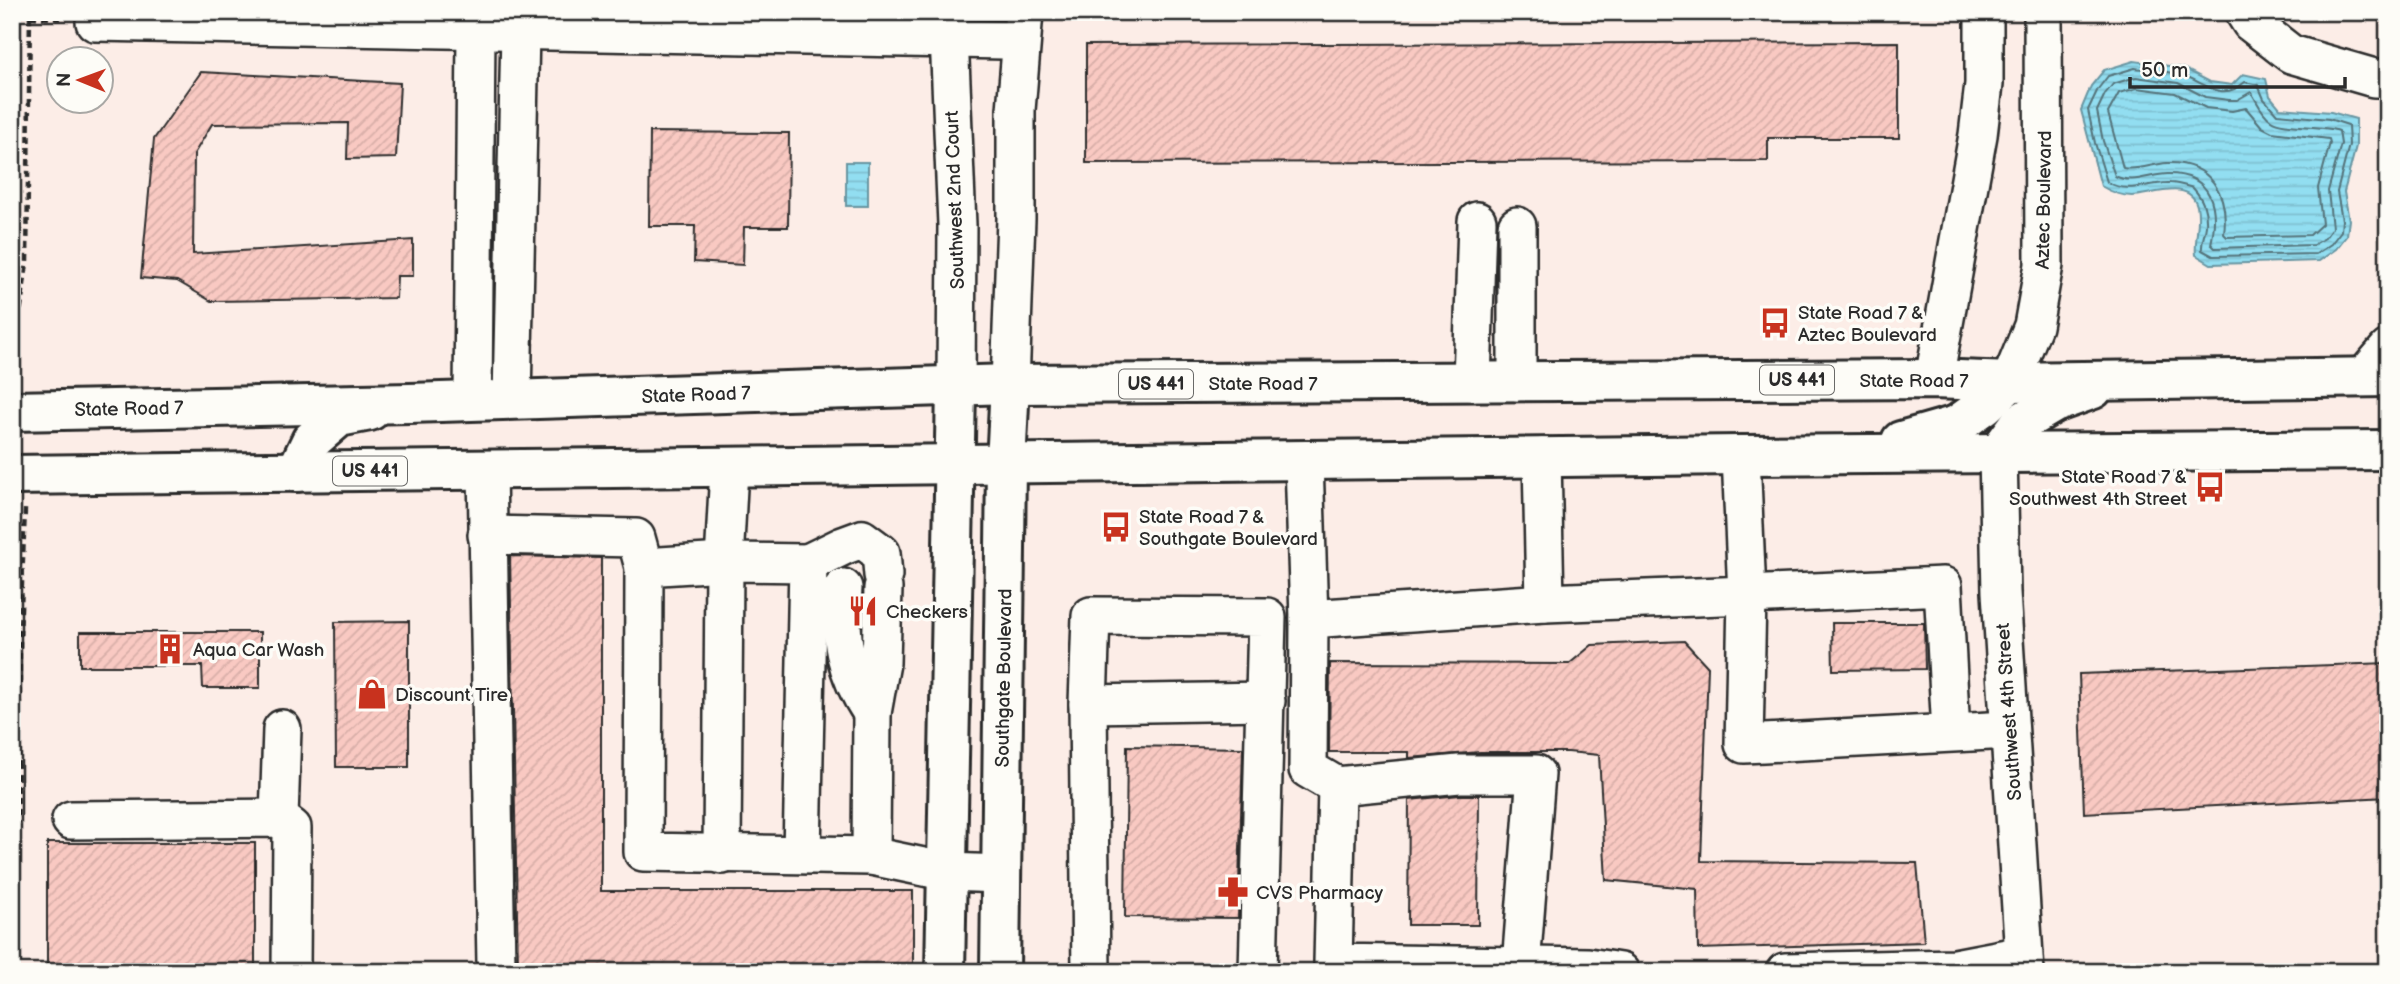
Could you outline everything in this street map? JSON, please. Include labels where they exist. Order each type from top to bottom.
[{"type":"main road","name":"State Road 7","points":[[12,411],[410,403],[1010,384],[1934,379],[2010,382],[2380,368]]},
{"type":"main road","points":[[1998,453],[2020,423],[2054,402],[2121,379]]},
{"type":"main road","points":[[1856,455],[1957,425],[1985,405],[2010,382]]},
{"type":"main road","name":"Southgate Boulevard","points":[[1000,972],[1006,464],[1010,384]]},
{"type":"main road","points":[[946,972],[956,387]]},
{"type":"main road","points":[[296,472],[311,442],[339,417],[410,403]]},
{"type":"main road","name":"US 441","points":[[18,492],[296,472],[2388,450]]},
{"type":"street","points":[[1934,379],[1978,135],[1984,84],[1984,12]]},
{"type":"street","name":"Aztec Boulevard","points":[[2010,382],[2033,326],[2044,265],[2043,12]]},
{"type":"street","points":[[2244,12],[2251,23],[2291,54],[2374,78],[2388,78]]},
{"type":"street","points":[[95,22],[520,31],[948,26],[1009,22],[1016,110],[1016,219],[1010,384]]},
{"type":"street","name":"Southwest 2nd Court","points":[[948,26],[957,225],[956,387]]},
{"type":"street","points":[[473,400],[476,30]]},
{"type":"street","points":[[512,399],[520,31]]},
{"type":"street","points":[[1472,382],[1478,221]]},
{"type":"street","points":[[1517,226],[1517,382]]},
{"type":"street","name":"Southwest 4th Street","points":[[1998,453],[2001,592],[2024,963]]},
{"type":"street","points":[[1741,455],[1747,595],[1744,744],[2009,730]]},
{"type":"street","points":[[1542,457],[1545,603]]},
{"type":"street","points":[[1304,461],[1309,619],[1308,769],[1337,786],[1459,774],[1536,774],[1521,966]]},
{"type":"street","points":[[722,855],[724,562],[729,469]]},
{"type":"street","points":[[487,470],[498,972]]},
{"type":"street","points":[[487,535],[636,538],[644,567],[643,852],[872,856],[948,872],[1001,874]]},
{"type":"street","points":[[872,856],[873,713],[881,663],[883,581],[881,554],[862,539],[843,569],[842,642],[856,688],[873,713]]},
{"type":"street","points":[[644,567],[724,562],[808,563],[843,569]]},
{"type":"street","points":[[802,854],[808,563]]},
{"type":"street","points":[[1309,619],[1545,603],[1943,586],[1951,733]]},
{"type":"street","points":[[1091,972],[1088,704],[1091,616],[1267,617],[1258,972]]},
{"type":"street","points":[[1088,704],[1266,701]]},
{"type":"street","points":[[279,818],[282,729]]},
{"type":"street","points":[[1337,786],[1333,963],[1588,967],[1620,972]]},
{"type":"street","points":[[71,820],[279,818],[292,828],[291,972]]},
{"type":"street","points":[[1785,972],[1955,968],[2024,963]]},
{"type":"path","points":[[14,357],[27,263],[30,12]]},
{"type":"path","points":[[16,972],[20,659],[18,492]]},
{"type":"water","points":[[2134,61],[2183,68],[2210,82],[2232,85],[2243,74],[2266,79],[2270,96],[2280,108],[2331,112],[2356,119],[2356,146],[2344,192],[2349,220],[2347,235],[2336,249],[2319,261],[2211,264],[2196,255],[2198,212],[2193,198],[2186,193],[2169,190],[2128,196],[2101,186],[2081,110],[2091,86],[2104,70]]},
{"type":"water","points":[[846,162],[868,162],[868,206],[846,206]]},
{"type":"building","points":[[1899,42],[1899,138],[1768,138],[1768,161],[1086,163],[1086,45]]},
{"type":"building","points":[[201,72],[400,83],[396,158],[347,159],[348,123],[212,124],[194,154],[193,254],[413,240],[413,276],[397,276],[396,298],[211,301],[177,281],[141,278],[154,139]]},
{"type":"building","points":[[650,132],[789,133],[788,227],[744,227],[743,265],[694,262],[695,226],[649,226]]},
{"type":"building","points":[[510,556],[601,558],[601,891],[913,891],[913,972],[633,972],[633,966],[518,966]]},
{"type":"building","name":"Discount Tire","points":[[409,621],[409,767],[336,767],[335,622]]},
{"type":"building","points":[[1832,623],[1924,623],[1925,669],[1833,670]]},
{"type":"building","name":"Aqua Car Wash","points":[[80,632],[260,632],[260,688],[203,688],[202,666],[80,666]]},
{"type":"building","points":[[1684,641],[1708,667],[1701,861],[1917,863],[1924,942],[1698,949],[1697,889],[1606,880],[1599,755],[1568,752],[1480,752],[1409,758],[1409,752],[1329,752],[1330,663],[1569,664],[1592,645]]},
{"type":"building","points":[[2388,663],[2388,797],[2084,813],[2079,674]]},
{"type":"building","name":"CVS Pharmacy","points":[[1127,746],[1243,748],[1238,918],[1125,917]]},
{"type":"building","points":[[1479,795],[1478,925],[1408,925],[1409,800]]},
{"type":"building","points":[[47,843],[255,843],[255,972],[47,972]]},
{"type":"place","name":"State Road 7 & Aztec Boulevard","points":[[1775,323]]},
{"type":"place","name":"State Road 7 & Southwest 4th Street","points":[[2210,487]]},
{"type":"place","name":"State Road 7 & Southgate Boulevard","points":[[1116,527]]},
{"type":"place","name":"Checkers","points":[[863,611]]},
{"type":"place","name":"Aqua Car Wash","points":[[170,649]]},
{"type":"place","name":"Discount Tire","points":[[372,694]]},
{"type":"place","name":"CVS Pharmacy","points":[[1233,892]]}]
